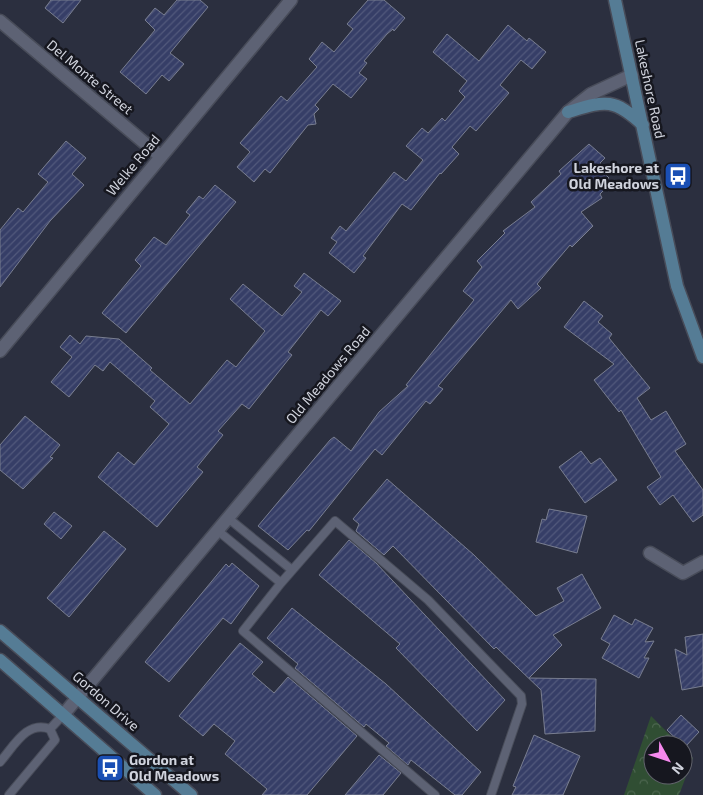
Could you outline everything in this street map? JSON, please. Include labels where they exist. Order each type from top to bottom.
[{"type":"main road","name":"Lakeshore Road","points":[[615,0],[677,286],[703,357]]},
{"type":"main road","points":[[568,112],[596,104],[613,103],[627,111],[643,126]]},
{"type":"main road","name":"Gordon Drive","points":[[0,631],[191,795]]},
{"type":"main road","points":[[0,660],[155,795]]},
{"type":"street","name":"Welke Road","points":[[0,351],[290,0]]},
{"type":"street","name":"Del Monte Street","points":[[0,21],[160,156]]},
{"type":"street","name":"Old Meadows Road","points":[[63,715],[568,112],[591,94],[632,75]]},
{"type":"street","points":[[650,554],[683,573],[703,562]]},
{"type":"lane","points":[[228,518],[292,570]]},
{"type":"lane","points":[[435,795],[243,632],[281,583],[335,521],[428,600],[521,696],[522,704],[491,795]]},
{"type":"lane","points":[[218,530],[281,583]]},
{"type":"lane","points":[[50,728],[63,715]]},
{"type":"lane","points":[[0,762],[28,729],[40,725],[50,728]]},
{"type":"lane","points":[[9,795],[55,740],[50,728]]},
{"type":"green space","points":[[651,716],[670,735],[645,735]]},
{"type":"green space","points":[[643,739],[643,785],[683,785],[679,795],[624,795]]},
{"type":"building","points":[[51,0],[81,0],[63,23],[45,8]]},
{"type":"building","points":[[177,0],[200,0],[208,7],[170,53],[184,64],[169,81],[162,75],[146,94],[120,72],[155,30],[145,20],[155,8],[164,15]]},
{"type":"building","points":[[368,0],[384,0],[405,18],[394,31],[393,29],[387,34],[364,61],[367,63],[359,73],[367,79],[351,98],[333,84],[315,105],[319,109],[314,114],[316,124],[308,125],[270,173],[265,169],[254,182],[237,167],[250,152],[240,143],[281,96],[287,101],[317,67],[309,59],[322,42],[334,52],[353,29],[347,24]]},
{"type":"building","points":[[508,25],[527,41],[529,38],[546,52],[532,69],[521,60],[500,85],[509,93],[476,131],[470,126],[452,147],[459,154],[440,173],[411,210],[402,204],[363,256],[366,258],[354,273],[329,253],[337,242],[331,238],[340,226],[346,231],[394,172],[406,181],[423,160],[406,146],[422,128],[428,133],[442,118],[445,121],[465,97],[459,91],[467,81],[433,52],[447,34],[479,61]]},
{"type":"building","points":[[66,141],[86,158],[72,174],[84,185],[50,221],[0,287],[0,230],[18,208],[23,212],[48,182],[38,174]]},
{"type":"building","points":[[589,144],[605,158],[600,163],[605,168],[602,171],[609,178],[602,186],[605,189],[600,194],[602,198],[581,212],[593,226],[572,247],[570,245],[537,284],[541,288],[518,309],[511,300],[438,386],[443,389],[430,404],[426,401],[382,455],[375,449],[309,531],[307,530],[288,550],[258,526],[330,440],[334,437],[351,451],[379,412],[408,386],[406,385],[474,300],[463,291],[482,267],[477,261],[505,233],[503,231],[535,207],[531,202],[561,174],[559,171]]},
{"type":"building","points":[[215,185],[236,202],[126,333],[102,313],[141,266],[135,260],[154,237],[166,245],[190,215],[186,212],[199,196],[203,199]]},
{"type":"building","points":[[304,273],[341,301],[328,316],[321,310],[288,352],[292,355],[249,409],[242,404],[218,431],[223,435],[197,467],[203,472],[157,527],[98,477],[118,452],[134,465],[169,424],[150,407],[155,401],[110,362],[103,371],[95,365],[69,397],[51,382],[72,357],[60,347],[70,335],[80,344],[86,336],[119,339],[152,368],[150,370],[190,404],[227,360],[236,367],[265,331],[230,299],[243,284],[282,316],[302,292],[294,286]]},
{"type":"building","points":[[584,301],[603,316],[598,322],[612,334],[609,338],[650,388],[637,398],[651,420],[666,411],[686,444],[675,451],[703,490],[703,515],[693,522],[673,495],[660,505],[647,487],[661,477],[621,410],[619,412],[594,380],[614,364],[564,327]]},
{"type":"building","points":[[25,416],[60,445],[50,457],[53,458],[23,489],[0,470],[0,445]]},
{"type":"building","points":[[581,451],[591,464],[600,458],[617,480],[585,503],[559,467]]},
{"type":"building","points":[[387,479],[474,555],[536,616],[564,601],[557,588],[582,574],[601,608],[553,635],[562,645],[529,678],[596,679],[595,731],[545,734],[541,690],[496,647],[494,649],[393,546],[384,555],[356,531],[359,524],[353,519]]},
{"type":"building","points":[[549,509],[587,516],[577,553],[536,542],[542,519],[546,520]]},
{"type":"building","points":[[54,512],[72,526],[61,539],[44,524]]},
{"type":"building","points":[[104,531],[126,549],[69,617],[47,598]]},
{"type":"building","points":[[349,540],[376,563],[505,700],[477,731],[396,648],[400,644],[319,575]]},
{"type":"building","points":[[232,563],[259,586],[231,624],[223,618],[169,682],[145,662],[226,564],[229,567]]},
{"type":"building","points":[[292,608],[386,684],[481,772],[462,795],[455,795],[411,760],[408,765],[386,746],[389,743],[366,724],[364,727],[295,668],[298,664],[267,638]]},
{"type":"building","points":[[614,615],[632,625],[635,619],[653,628],[645,642],[654,641],[644,658],[649,658],[639,678],[602,658],[610,644],[601,639]]},
{"type":"building","points":[[703,634],[703,686],[682,690],[675,649],[687,655],[685,637]]},
{"type":"building","points":[[240,643],[263,662],[252,674],[274,693],[288,677],[357,736],[307,795],[262,795],[267,789],[225,754],[235,741],[214,724],[203,736],[179,716]]},
{"type":"building","points":[[681,715],[699,732],[693,738],[693,735],[672,735],[667,730]]},
{"type":"building","points":[[534,735],[580,756],[563,795],[512,795],[516,787],[513,786]]},
{"type":"building","points":[[379,755],[401,773],[383,795],[345,795]]},
{"type":"place","name":"Lakeshore at Old Meadows","points":[[678,176]]},
{"type":"place","name":"Gordon at Old Meadows","points":[[110,768]]}]
